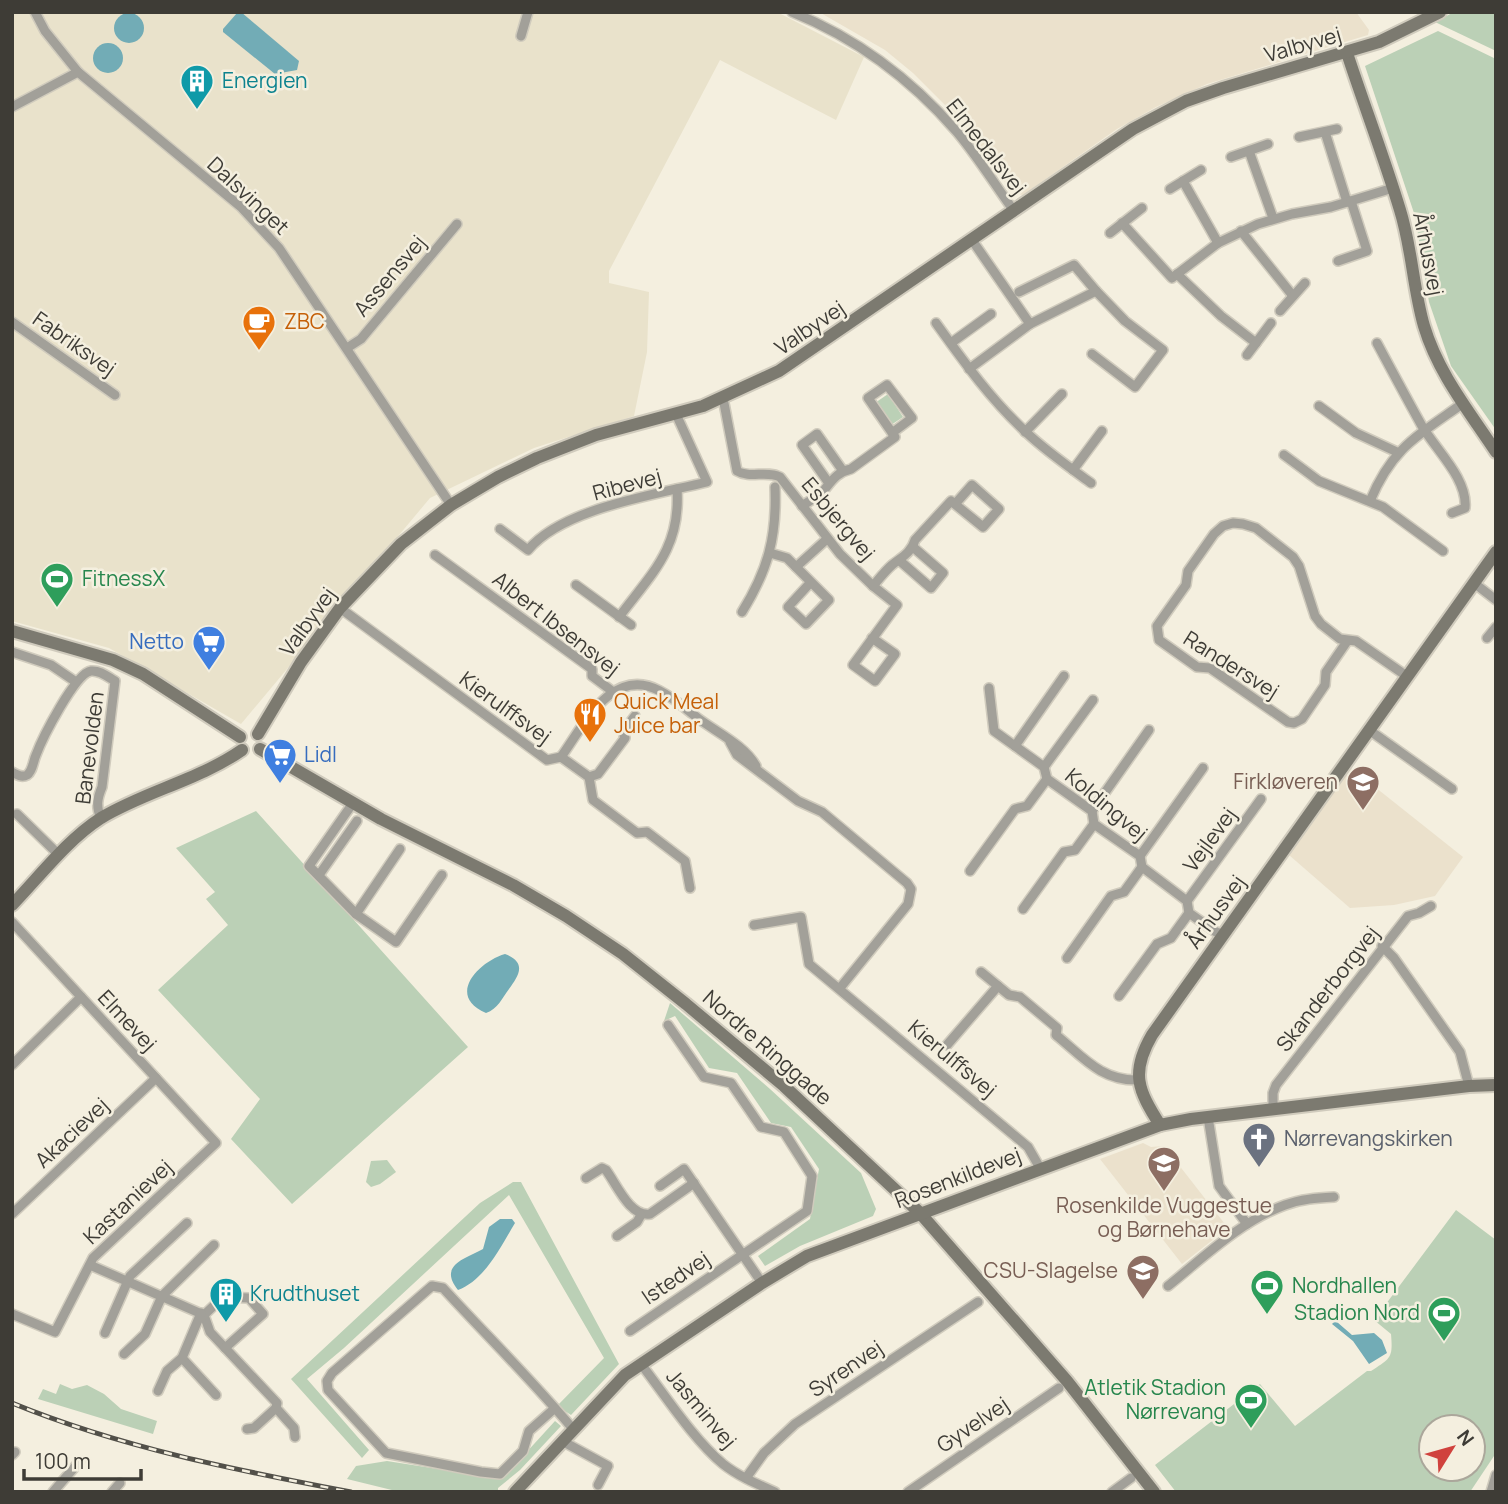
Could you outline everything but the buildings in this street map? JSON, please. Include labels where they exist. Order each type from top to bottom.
[{"type":"street","name":"Dalsvinget","points":[[35,12],[45,31],[78,72],[233,200],[262,228],[290,263],[451,505]]},
{"type":"street","points":[[521,36],[528,12]]},
{"type":"street","name":"Elmedalsvej","points":[[792,12],[847,39],[899,75],[959,134],[1014,211]]},
{"type":"street","name":"Valbyvej","points":[[258,734],[301,662],[340,608],[401,544],[451,505],[498,477],[546,454],[596,435],[676,414],[723,398],[779,371],[1133,129],[1161,113],[1223,88],[1380,42],[1440,12]]},
{"type":"street","name":"Århusvej","points":[[1347,53],[1393,188],[1406,235],[1414,288],[1425,329],[1440,365],[1462,404],[1496,452]]},
{"type":"street","points":[[12,107],[78,72]]},
{"type":"street","points":[[1299,137],[1337,129]]},
{"type":"street","points":[[1325,132],[1367,251],[1338,261]]},
{"type":"street","points":[[1231,157],[1268,144]]},
{"type":"street","points":[[1249,151],[1273,218]]},
{"type":"street","points":[[1170,189],[1201,170]]},
{"type":"street","points":[[1183,181],[1218,243]]},
{"type":"street","points":[[1122,223],[1172,278],[1218,243],[1241,231],[1273,218],[1349,202],[1393,188]]},
{"type":"street","points":[[1110,233],[1142,208]]},
{"type":"street","name":"Assensvej","points":[[347,348],[361,339],[457,224]]},
{"type":"street","points":[[1241,231],[1293,296]]},
{"type":"street","points":[[972,240],[1030,324]]},
{"type":"street","points":[[1019,292],[1074,265],[1125,321],[1163,351],[1135,387],[1092,354]]},
{"type":"street","points":[[1177,274],[1221,316],[1256,343]]},
{"type":"street","points":[[1280,311],[1305,283]]},
{"type":"street","points":[[969,369],[1030,324],[1096,291]]},
{"type":"street","points":[[951,344],[991,314]]},
{"type":"street","name":"Fabriksvej","points":[[12,322],[115,395]]},
{"type":"street","points":[[936,323],[1001,407],[1026,432],[1091,484]]},
{"type":"street","points":[[1247,355],[1271,323]]},
{"type":"street","points":[[1377,343],[1424,429],[1447,460],[1466,499],[1465,508],[1452,513]]},
{"type":"street","points":[[802,506],[825,489],[828,482],[895,437],[892,433],[868,398],[887,385],[912,418],[892,433]]},
{"type":"street","points":[[1026,432],[1062,394]]},
{"type":"street","name":"Esbjergvej","points":[[723,398],[735,467],[743,474],[777,474],[827,539],[873,586],[897,606],[872,638]]},
{"type":"street","points":[[1370,501],[1379,478],[1397,452],[1424,429],[1462,404]]},
{"type":"street","points":[[1319,406],[1356,433],[1397,452]]},
{"type":"street","name":"Ribevej","points":[[500,529],[528,550],[544,534],[580,516],[626,501],[707,482],[676,414]]},
{"type":"street","points":[[1073,470],[1102,431]]},
{"type":"street","points":[[828,482],[802,445],[817,434],[843,471]]},
{"type":"street","points":[[1284,455],[1319,481],[1383,508],[1443,551]]},
{"type":"street","points":[[873,586],[913,547],[915,540],[951,501],[983,527],[999,509],[972,485],[956,503]]},
{"type":"street","points":[[741,612],[755,591],[770,553],[776,512],[775,487]]},
{"type":"street","points":[[619,617],[670,545],[678,512],[677,489]]},
{"type":"street","name":"Randersvej","points":[[1348,640],[1326,672],[1325,685],[1302,719],[1294,723],[1288,722],[1210,668],[1197,667],[1159,640],[1157,626],[1186,585],[1188,571],[1214,534],[1223,526],[1233,523],[1256,528],[1293,557],[1299,566],[1314,616],[1340,639],[1348,640],[1356,641],[1408,677]]},
{"type":"street","points":[[796,567],[827,539]]},
{"type":"street","points":[[900,561],[931,588],[943,573],[913,547]]},
{"type":"street","name":"Århusvej","points":[[1138,1080],[1142,1051],[1152,1035],[1496,552]]},
{"type":"street","points":[[770,553],[787,558],[830,600],[806,624],[788,607],[811,582]]},
{"type":"street","name":"Albert Ibsensvej","points":[[435,555],[592,670],[593,676],[612,691],[631,685],[662,692],[730,742],[737,755],[798,801],[822,812],[907,883],[911,889],[908,904],[840,988]]},
{"type":"street","points":[[1474,583],[1496,600]]},
{"type":"street","points":[[576,585],[631,625]]},
{"type":"street","name":"Kierulffsvej","points":[[340,608],[547,760],[561,757],[589,777]]},
{"type":"street","points":[[1487,638],[1496,627]]},
{"type":"street","points":[[12,631],[113,660],[143,674],[241,744],[252,754],[260,749],[262,740],[258,734],[248,731],[241,744],[216,766],[101,819],[60,855],[12,905]]},
{"type":"street","points":[[872,638],[895,654],[875,681],[853,665],[872,638]]},
{"type":"street","points":[[12,652],[51,665],[76,682],[36,754],[30,772],[26,776],[12,772]]},
{"type":"street","name":"Banevolden","points":[[76,682],[83,674],[94,670],[115,681],[102,788],[97,800],[101,819]]},
{"type":"street","points":[[1015,746],[1064,676]]},
{"type":"street","name":"Koldingvej","points":[[989,688],[994,731],[1044,767],[1047,779],[1092,811],[1094,824],[1140,856],[1142,867],[1187,901]]},
{"type":"street","points":[[561,757],[612,691]]},
{"type":"street","points":[[1044,767],[1093,700]]},
{"type":"street","points":[[635,716],[623,732],[625,738],[598,774],[589,777],[593,800],[637,833],[647,832],[685,861],[690,888]]},
{"type":"street","points":[[1092,811],[1149,730]]},
{"type":"street","points":[[1369,730],[1452,789]]},
{"type":"street","name":"Nordre Ringgade","points":[[260,749],[411,836],[513,885],[566,916],[623,954],[686,1004],[784,1087],[920,1213],[1067,1381],[1154,1492]]},
{"type":"street","points":[[1140,856],[1203,768]]},
{"type":"street","points":[[970,871],[1015,809],[1027,806],[1047,779]]},
{"type":"street","name":"Vejlevej","points":[[1187,901],[1261,799]]},
{"type":"street","points":[[353,803],[309,866],[356,914],[396,942],[442,875]]},
{"type":"street","points":[[17,814],[60,855]]},
{"type":"street","points":[[318,875],[357,821]]},
{"type":"street","points":[[1023,909],[1063,852],[1075,850],[1094,824]]},
{"type":"street","points":[[356,914],[400,849]]},
{"type":"street","points":[[1067,958],[1111,897],[1124,892],[1142,867]]},
{"type":"street","points":[[1119,996],[1157,944],[1171,939],[1189,913],[1187,901]]},
{"type":"street","name":"Skanderborgvej","points":[[1273,1109],[1276,1085],[1382,946],[1408,916],[1431,906]]},
{"type":"street","points":[[1189,913],[1216,932],[1224,934]]},
{"type":"street","name":"Kierulffsvej","points":[[754,925],[801,917],[809,964],[1028,1147],[1040,1168]]},
{"type":"street","name":"Elmevej","points":[[12,922],[216,1143]]},
{"type":"street","points":[[1382,946],[1394,958],[1460,1052],[1469,1086]]},
{"type":"street","points":[[981,972],[1009,995],[1020,997],[1048,1020],[1056,1028],[1056,1035],[1100,1072],[1111,1077],[1138,1080],[1146,1103],[1160,1125]]},
{"type":"street","points":[[947,1045],[998,986]]},
{"type":"street","points":[[12,1065],[81,997]]},
{"type":"street","name":"Istedvej","points":[[630,1331],[807,1211],[812,1175],[784,1132],[761,1127],[731,1083],[704,1077],[668,1025]]},
{"type":"street","name":"Akacievej","points":[[12,1214],[156,1077]]},
{"type":"street","name":"Rosenkildevej","points":[[515,1492],[614,1385],[640,1364],[807,1256],[1160,1125],[1273,1109],[1496,1085]]},
{"type":"street","points":[[1208,1117],[1219,1186],[1247,1224]]},
{"type":"street","name":"Kastanievej","points":[[12,1314],[55,1332],[93,1258],[216,1143]]},
{"type":"street","points":[[586,1178],[601,1168],[606,1170],[635,1212],[641,1215],[650,1214],[694,1184]]},
{"type":"street","points":[[660,1186],[684,1169],[762,1283]]},
{"type":"street","points":[[1168,1286],[1247,1224],[1288,1204],[1334,1197]]},
{"type":"street","points":[[617,1236],[637,1223],[641,1215]]},
{"type":"street","points":[[105,1333],[126,1282],[187,1223]]},
{"type":"street","points":[[124,1354],[145,1334],[162,1296],[215,1245]]},
{"type":"street","points":[[90,1265],[202,1314],[211,1332],[277,1403],[276,1408],[254,1428],[247,1429]]},
{"type":"street","points":[[555,1408],[529,1431],[523,1451],[500,1474],[481,1472],[387,1453],[328,1390],[327,1381],[432,1286],[437,1285],[443,1288],[555,1408],[573,1429]]},
{"type":"street","points":[[158,1391],[166,1371],[182,1358],[202,1314],[223,1297],[248,1298],[263,1314],[225,1348]]},
{"type":"street","name":"Syrenvej","points":[[746,1478],[764,1453],[795,1424],[978,1302]]},
{"type":"street","points":[[182,1358],[216,1395]]},
{"type":"street","name":"Jasminvej","points":[[640,1364],[706,1447],[724,1464],[775,1492]]},
{"type":"street","name":"Gyvelvej","points":[[908,1492],[1059,1388]]},
{"type":"street","points":[[276,1408],[294,1428],[295,1437]]},
{"type":"street","points":[[562,1441],[608,1466],[598,1485]]},
{"type":"street","points":[[53,1492],[80,1461]]},
{"type":"street","points":[[1492,1492],[1496,1475]]},
{"type":"street","points":[[1112,1492],[1131,1478]]},
{"type":"street","points":[[112,1492],[120,1483]]},
{"type":"shaded area","points":[[12,12],[777,12],[864,57],[836,120],[720,60],[609,271],[609,283],[649,292],[647,352],[634,416],[534,448],[430,498],[241,724],[109,648],[12,621]]},
{"type":"shaded area","points":[[819,12],[1356,12],[1369,30],[1368,35],[1207,84],[1156,107],[1117,129],[1023,195],[1017,194],[1004,181],[961,121],[913,73],[885,50]]},
{"type":"shaded area","name":"Firkløveren","points":[[1351,768],[1463,857],[1435,896],[1394,905],[1350,908],[1289,855]]},
{"type":"shaded area","name":"Rosenkilde Vuggestue og Børnehave","points":[[1143,1143],[1151,1147],[1164,1146],[1228,1228],[1182,1264],[1100,1159]]},
{"type":"green space","points":[[1454,12],[1496,12],[1496,51],[1435,22]]},
{"type":"green space","points":[[1438,31],[1496,59],[1496,430],[1451,366],[1429,302],[1415,216],[1365,66]]},
{"type":"green space","points":[[888,394],[903,417],[891,425],[875,403]]},
{"type":"green space","points":[[256,811],[468,1047],[292,1204],[231,1139],[260,1099],[158,990],[228,925],[206,899],[215,892],[176,848]]},
{"type":"green space","points":[[670,1003],[770,1089],[861,1173],[876,1209],[873,1216],[800,1246],[765,1266],[758,1256],[810,1219],[819,1169],[791,1127],[771,1123],[737,1073],[709,1068],[675,1016],[664,1021]]},
{"type":"green space","points":[[387,1160],[396,1172],[371,1187],[366,1182],[371,1161]]},
{"type":"green space","points":[[513,1182],[521,1182],[619,1364],[571,1415],[557,1406],[604,1358],[509,1195],[307,1379],[369,1450],[362,1458],[291,1379],[480,1203]]},
{"type":"green space","name":"Stadion Nord","points":[[1456,1210],[1496,1240],[1496,1453],[1487,1466],[1487,1413],[1417,1413],[1417,1483],[1476,1483],[1470,1492],[1176,1492],[1155,1465],[1260,1384],[1295,1426],[1367,1371],[1383,1363],[1391,1353],[1391,1334],[1374,1320]]},
{"type":"green space","points":[[60,1384],[72,1389],[87,1385],[104,1394],[121,1409],[157,1421],[153,1434],[38,1399],[43,1389],[56,1394]]},
{"type":"green space","points":[[555,1421],[561,1426],[520,1470],[498,1488],[498,1492],[400,1492],[347,1479],[356,1466],[387,1461],[502,1479]]},
{"type":"water","points":[[241,12],[299,61],[297,70],[275,74],[223,32],[237,13]]},
{"type":"water","points":[[129,13],[140,17],[144,28],[140,39],[129,43],[118,39],[114,28],[118,17]]},
{"type":"water","points":[[108,43],[119,47],[123,58],[119,69],[108,73],[97,69],[93,58],[97,47]]},
{"type":"water","points":[[505,954],[517,961],[518,975],[494,1009],[486,1013],[474,1006],[468,998],[467,989],[470,980],[485,964]]},
{"type":"water","points":[[500,1219],[512,1219],[515,1223],[484,1270],[476,1279],[458,1290],[451,1274],[452,1269],[462,1260],[483,1249],[489,1227]]},
{"type":"water","points":[[1334,1322],[1352,1335],[1374,1333],[1382,1340],[1387,1353],[1369,1364],[1353,1341],[1332,1324]]},
{"type":"railway","points":[[12,1403],[53,1419],[137,1445],[222,1466],[351,1492]]},
{"type":"place","name":"Energien","points":[[197,111]]},
{"type":"place","name":"ZBC","points":[[259,352]]},
{"type":"place","name":"FitnessX","points":[[57,609]]},
{"type":"place","name":"Netto","points":[[209,672]]},
{"type":"place","name":"Quick Meal Juice bar","points":[[590,744]]},
{"type":"place","name":"Lidl","points":[[280,785]]},
{"type":"place","name":"Firkløveren","points":[[1363,812]]},
{"type":"place","name":"Nørrevangskirken","points":[[1259,1169]]},
{"type":"place","name":"Rosenkilde Vuggestue og Børnehave","points":[[1164,1193]]},
{"type":"place","name":"CSU-Slagelse","points":[[1143,1301]]},
{"type":"place","name":"Nordhallen","points":[[1267,1316]]},
{"type":"place","name":"Krudthuset","points":[[226,1324]]},
{"type":"place","name":"Stadion Nord","points":[[1444,1343]]},
{"type":"place","name":"Atletik Stadion Nørrevang","points":[[1251,1430]]}]
